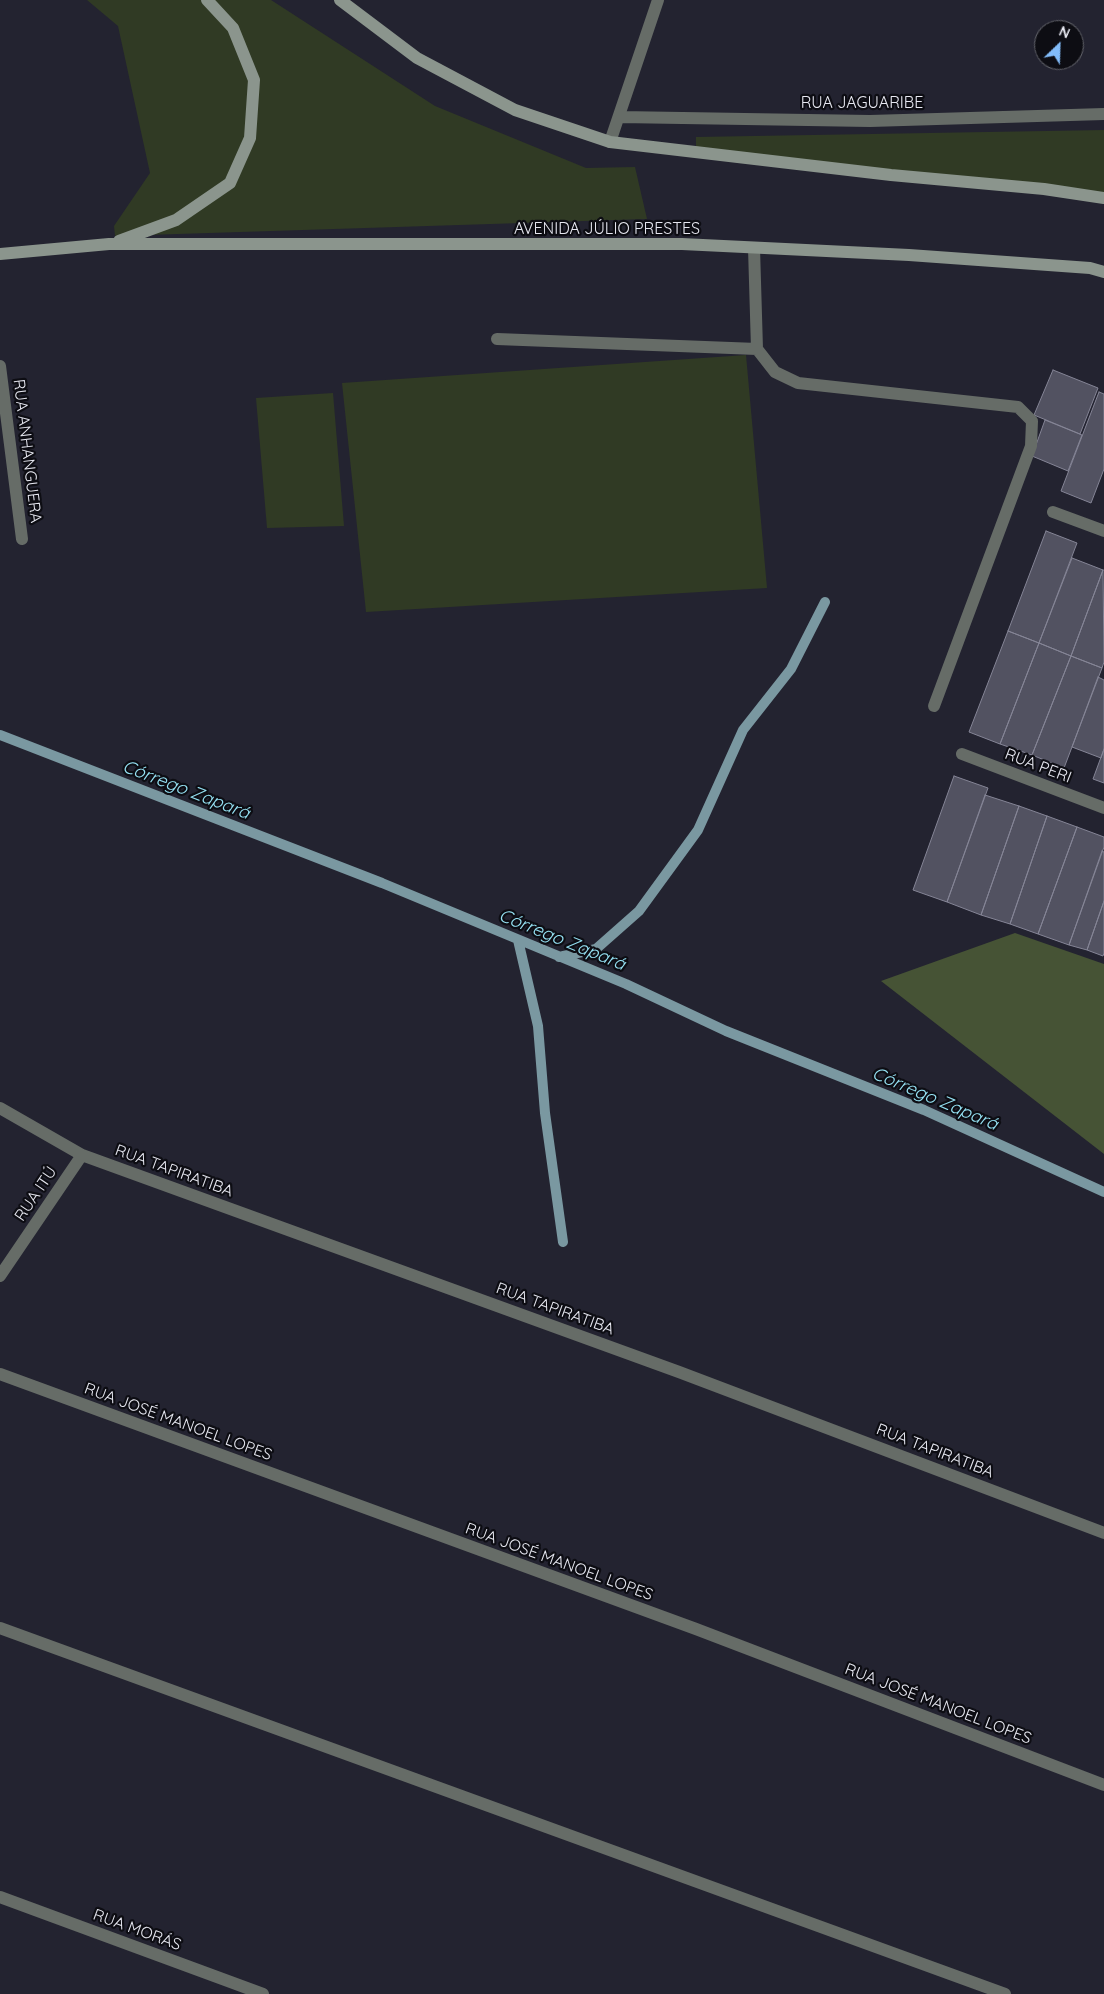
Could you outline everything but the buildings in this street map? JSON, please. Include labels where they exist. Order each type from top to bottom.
[{"type":"main road","points":[[0,254],[109,244],[176,220],[230,182],[250,138],[254,80],[233,28],[207,0]]},
{"type":"main road","points":[[340,0],[417,58],[515,110],[610,142],[891,175],[1044,189],[1104,198]]},
{"type":"main road","name":"AVENIDA JÚLIO PRESTES","points":[[109,244],[682,244],[919,256],[1090,268],[1104,272]]},
{"type":"street","points":[[610,142],[658,0]]},
{"type":"street","name":"RUA JAGUARIBE","points":[[620,117],[870,121],[1104,114]]},
{"type":"street","points":[[754,248],[757,349],[774,372],[798,383],[1018,407],[1032,421],[1031,446],[934,706]]},
{"type":"street","points":[[497,339],[757,349]]},
{"type":"street","name":"RUA ANHANGUERA","points":[[0,366],[22,540]]},
{"type":"street","points":[[1053,512],[1104,531]]},
{"type":"street","name":"RUA PERI","points":[[962,754],[1104,808]]},
{"type":"street","name":"RUA TAPIRATIBA","points":[[0,1108],[82,1155],[679,1372],[1104,1533]]},
{"type":"street","name":"RUA ITÚ","points":[[0,1276],[82,1155]]},
{"type":"street","name":"RUA JOSÉ MANOEL LOPES","points":[[0,1374],[696,1629],[1104,1785]]},
{"type":"street","points":[[0,1628],[1005,1994]]},
{"type":"street","name":"RUA MORÁS","points":[[0,1898],[263,1994]]},
{"type":"green space","points":[[87,0],[271,0],[435,106],[586,168],[635,167],[647,219],[115,236],[114,226],[150,173],[118,26]]},
{"type":"green space","points":[[1104,130],[1104,195],[696,149],[696,137]]},
{"type":"green space","points":[[746,355],[767,588],[366,612],[342,383]]},
{"type":"green space","points":[[333,393],[344,526],[267,528],[256,398]]},
{"type":"green space","points":[[1015,933],[1104,964],[1104,1154],[881,981]]},
{"type":"waterway","points":[[559,957],[596,949],[639,911],[698,830],[743,730],[791,669],[825,602]]},
{"type":"waterway","name":"Córrego Zapará","points":[[0,735],[382,883],[626,984],[726,1031],[924,1110],[1104,1192]]},
{"type":"waterway","points":[[518,940],[538,1026],[545,1113],[563,1242]]}]
